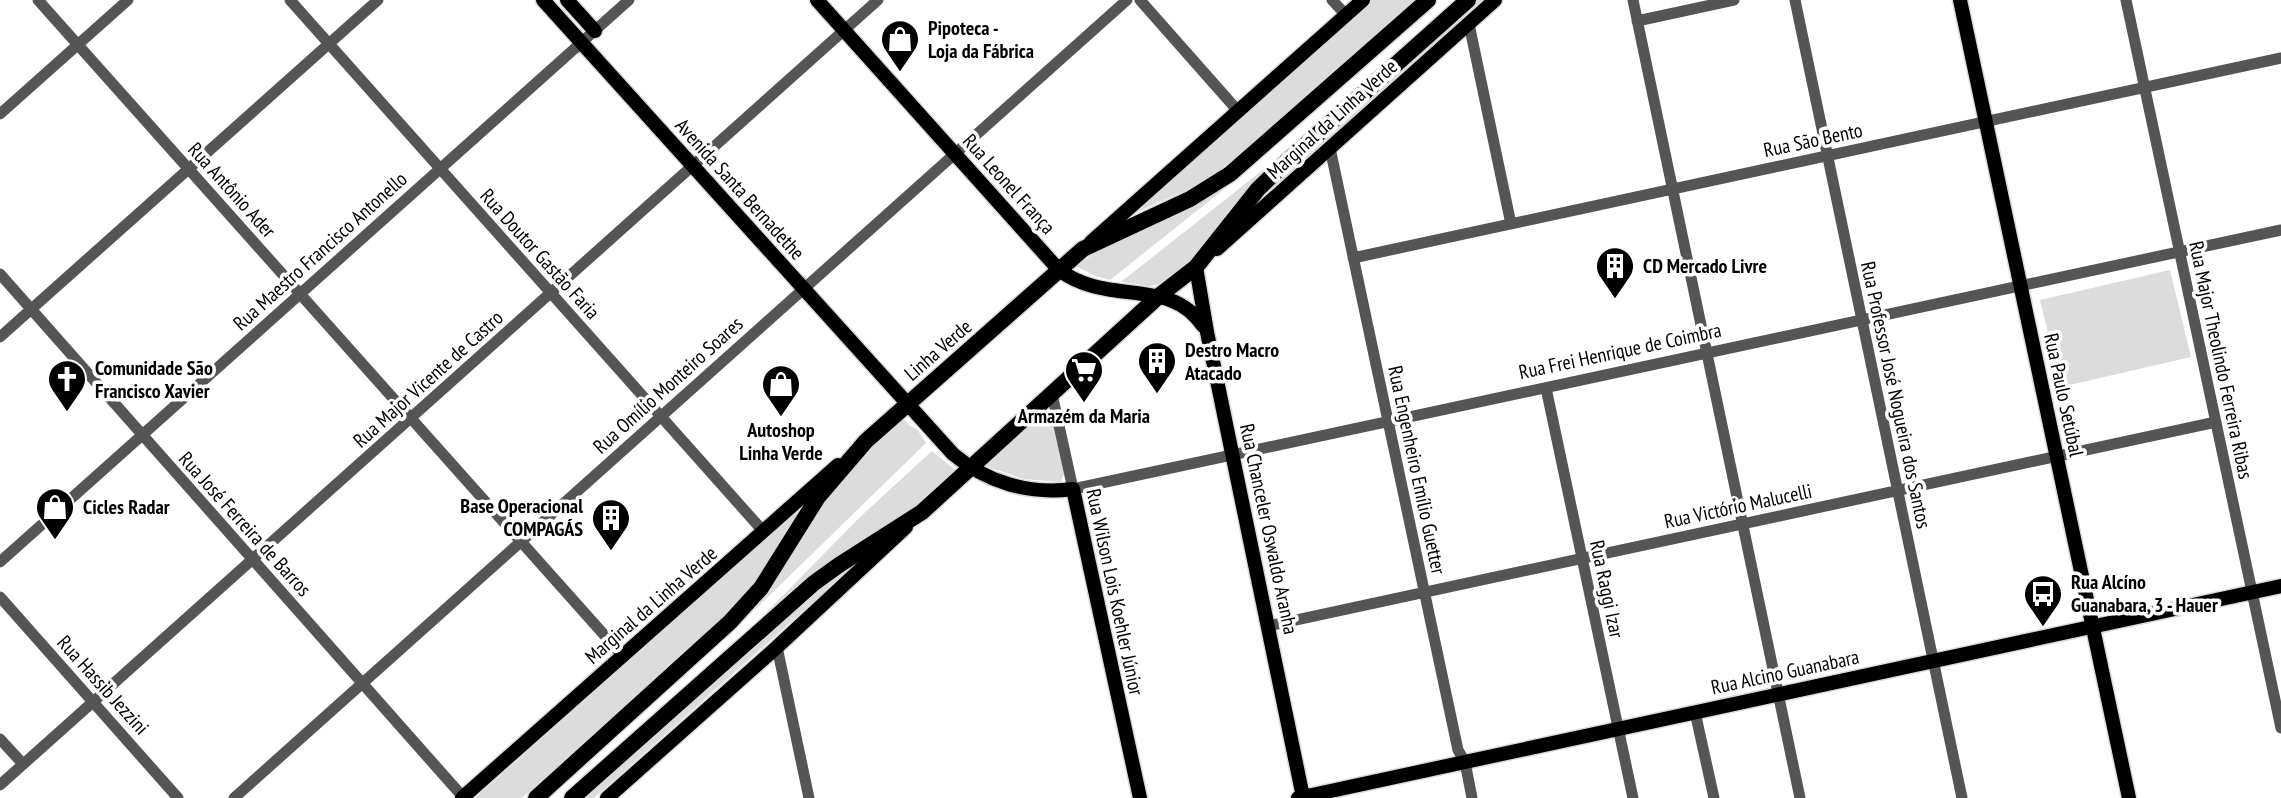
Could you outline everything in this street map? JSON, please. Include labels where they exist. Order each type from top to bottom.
[{"type":"highway","name":"Linha Verde","points":[[536,798],[730,622],[761,588],[818,497],[866,441],[906,405],[1083,249],[1190,199],[1230,174],[1428,0]]},
{"type":"highway","points":[[572,798],[814,583],[922,512],[1160,295],[1196,267],[1269,179],[1468,0]]},
{"type":"main road","name":"Avenida Santa Bernadethe","points":[[543,0],[906,405],[970,468]]},
{"type":"main road","points":[[567,0],[595,31]]},
{"type":"main road","name":"Rua Leonel França","points":[[817,0],[1059,270],[1078,282],[1102,290],[1160,295],[1185,306],[1207,332]]},
{"type":"main road","points":[[1083,249],[1363,0]]},
{"type":"main road","name":"Marginal da Linha Verde","points":[[1196,267],[1495,0]]},
{"type":"main road","name":"Rua Paulo Setúbal","points":[[1960,0],[2129,798]]},
{"type":"main road","name":"Rua Chanceler Oswaldo Aranha","points":[[1196,267],[1302,798]]},
{"type":"main road","name":"Marginal da Linha Verde","points":[[462,798],[866,441]]},
{"type":"main road","name":"Rua Frei Henrique de Coimbra","points":[[970,468],[1026,489],[1073,489]]},
{"type":"main road","name":"Rua Wilson Lois Koehler Júnior","points":[[1073,489],[1140,798]]},
{"type":"main road","points":[[607,798],[777,647],[922,512]]},
{"type":"main road","name":"Rua Alcino Guanabara","points":[[1302,798],[2281,586]]},
{"type":"street","name":"Rua Antônio Ader","points":[[38,0],[623,656]]},
{"type":"street","points":[[0,114],[128,0]]},
{"type":"street","name":"Rua Doutor Gastão Faria","points":[[290,0],[763,531]]},
{"type":"street","points":[[0,337],[378,0]]},
{"type":"street","name":"Rua Maestro Francisco Antonello","points":[[0,562],[629,0]]},
{"type":"street","name":"Rua Major Vicente de Castro","points":[[0,785],[878,0]]},
{"type":"street","name":"Rua Omílio Monteiro Soares","points":[[234,798],[1127,0]]},
{"type":"street","points":[[1140,0],[1238,111]]},
{"type":"street","points":[[1332,0],[1346,15]]},
{"type":"street","points":[[1633,0],[1800,798]]},
{"type":"street","points":[[1637,21],[1734,0]]},
{"type":"street","name":"Rua Professor José Nogueira dos Santos","points":[[1795,0],[1962,798]]},
{"type":"street","name":"Rua Major Theolindo Ferreira Ribas","points":[[2126,0],[2281,728]]},
{"type":"street","points":[[1469,24],[1511,224]]},
{"type":"street","name":"Rua São Bento","points":[[1353,258],[2281,58]]},
{"type":"street","name":"Rua Engenheiro Emílio Guetter","points":[[1330,148],[1458,750],[1465,762],[1472,798]]},
{"type":"street","name":"Rua Frei Henrique de Coimbra","points":[[1073,489],[2281,230]]},
{"type":"street","name":"Rua José Ferreira de Barros","points":[[0,274],[462,798]]},
{"type":"street","name":"Rua Raggi Izar","points":[[1546,388],[1633,798]]},
{"type":"street","name":"Rua Wilson Lois Koehler Júnior","points":[[1052,394],[1073,489]]},
{"type":"street","name":"Rua Victório Malucelli","points":[[1268,626],[2216,422]]},
{"type":"street","name":"Rua Hassib Jezzini","points":[[0,597],[178,798]]},
{"type":"street","points":[[777,647],[809,798]]},
{"type":"street","points":[[1695,712],[1714,798]]},
{"type":"street","points":[[0,739],[23,764]]},
{"type":"shaded area","points":[[1370,0],[1418,0],[1231,163],[1191,188],[1126,217]]},
{"type":"shaded area","points":[[1477,0],[1489,0],[1244,215],[1282,174]]},
{"type":"shaded area","points":[[1256,160],[1258,162],[1110,280],[1076,266],[1108,244]]},
{"type":"shaded area","points":[[1264,169],[1266,171],[1195,256],[1165,283],[1144,287],[1121,282]]},
{"type":"shaded area","points":[[2170,270],[2191,357],[2061,387],[2040,300]]},
{"type":"shaded area","points":[[1045,411],[1052,415],[1064,474],[1061,482],[1024,479],[986,466]]},
{"type":"shaded area","points":[[903,418],[917,429],[926,443],[734,630],[781,571],[839,482]]},
{"type":"shaded area","points":[[932,451],[955,470],[919,503],[742,637],[860,517]]},
{"type":"shaded area","points":[[808,502],[774,559],[729,613],[522,798],[475,798]]},
{"type":"shaded area","points":[[859,561],[594,798],[582,798],[816,589]]},
{"type":"place","name":"Pipoteca - Loja da Fábrica","points":[[900,73]]},
{"type":"place","name":"CD Mercado Livre","points":[[1615,300]]},
{"type":"place","name":"Destro Macro Atacado","points":[[1157,395]]},
{"type":"place","name":"Armazém da Maria","points":[[1084,404]]},
{"type":"place","name":"Comunidade São Francisco Xavier","points":[[67,413]]},
{"type":"place","name":"Autoshop Linha Verde","points":[[781,418]]},
{"type":"place","name":"Cicles Radar","points":[[55,541]]},
{"type":"place","name":"Base Operacional COMPAGÁS","points":[[611,552]]},
{"type":"place","name":"Rua Alcíno Guanabara, 3 - Hauer","points":[[2043,628]]}]
